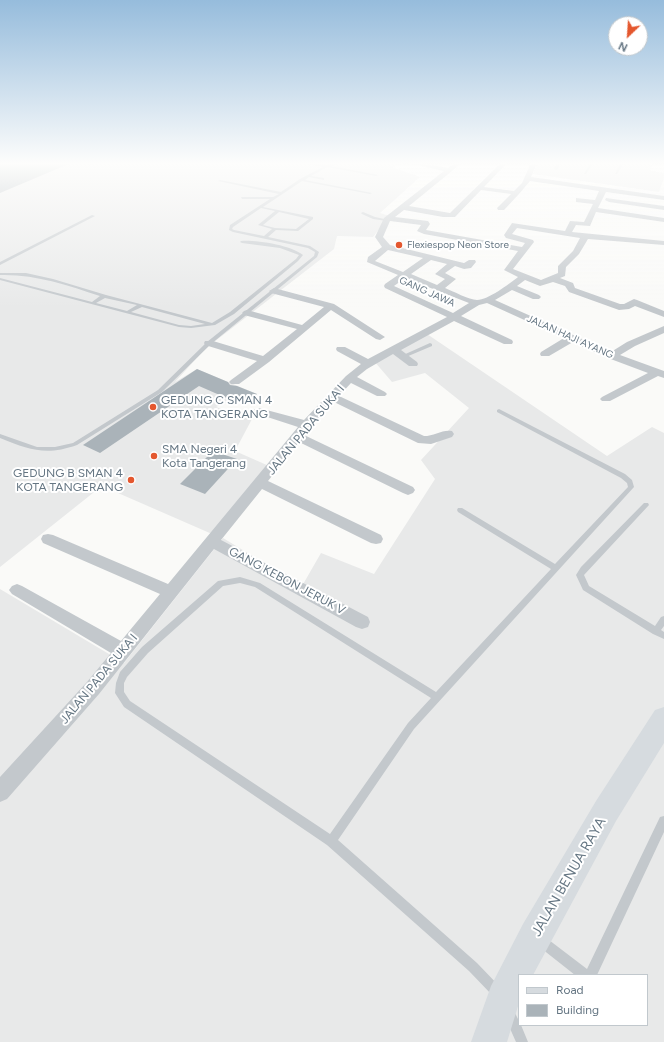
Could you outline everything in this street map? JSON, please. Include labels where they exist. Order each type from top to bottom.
[{"type":"street","points":[[397,212],[388,220],[379,236],[380,241],[387,247],[466,266],[472,262]]},
{"type":"street","points":[[430,212],[450,215],[454,212]]},
{"type":"street","points":[[567,234],[573,223],[587,224],[593,212]]},
{"type":"street","points":[[631,212],[664,220]]},
{"type":"street","points":[[388,220],[425,223],[426,224],[421,231],[424,232],[524,250]]},
{"type":"street","points":[[654,224],[664,226]]},
{"type":"street","points":[[586,236],[576,252],[562,266],[562,274],[553,279],[540,283],[508,270],[530,242],[508,235],[515,225],[648,245],[664,243]]},
{"type":"street","points":[[387,247],[371,259],[371,262],[476,303],[488,300],[511,287],[523,277]]},
{"type":"street","points":[[404,275],[430,257]]},
{"type":"street","points":[[438,288],[452,279],[439,274],[454,263]]},
{"type":"street","name":"GANG JAWA","points":[[404,275],[388,284],[388,286],[508,342]]},
{"type":"street","points":[[553,279],[570,285],[572,290],[619,307],[626,307],[634,302],[664,314]]},
{"type":"street","points":[[511,287],[536,297]]},
{"type":"street","points":[[274,291],[331,306],[380,337]]},
{"type":"street","name":"JALAN HAJI AYANG","points":[[488,300],[612,356],[660,374]]},
{"type":"street","name":"JALAN PADA SUKA I","points":[[0,792],[93,688],[170,592],[261,483],[306,425],[350,378],[368,363],[399,353],[476,303]]},
{"type":"street","points":[[235,382],[265,360],[331,306]]},
{"type":"street","points":[[247,313],[304,328]]},
{"type":"street","points":[[612,356],[631,344],[664,329]]},
{"type":"street","points":[[545,354],[572,338]]},
{"type":"street","points":[[209,343],[265,360]]},
{"type":"street","points":[[341,349],[368,363]]},
{"type":"street","points":[[399,353],[412,364]]},
{"type":"street","points":[[606,399],[660,374]]},
{"type":"street","points":[[350,378],[381,394]]},
{"type":"street","points":[[332,397],[422,440],[431,440],[448,434]]},
{"type":"street","points":[[259,412],[306,425]]},
{"type":"street","points":[[298,437],[408,490]]},
{"type":"street","points":[[261,483],[376,539]]},
{"type":"street","points":[[48,540],[170,592]]},
{"type":"street","name":"GANG KEBON JERUK V","points":[[212,541],[362,622]]},
{"type":"street","points":[[17,590],[123,650]]},
{"type":"street","name":"JALAN BENUA RAYA","points":[[489,1042],[503,998],[535,936],[606,812],[664,720]]},
{"type":"lane","points":[[0,436],[27,447],[49,451],[65,448],[75,444],[160,391],[209,343],[316,256],[316,252],[309,247],[264,238],[230,229],[231,226],[253,212]]},
{"type":"lane","points":[[277,212],[260,225],[275,229],[296,230],[312,218],[281,212]]},
{"type":"lane","points":[[363,213],[374,218],[388,220]]},
{"type":"lane","points":[[0,264],[93,216]]},
{"type":"lane","points":[[264,238],[275,229]]},
{"type":"lane","points":[[0,279],[179,326],[191,327],[213,324],[232,313],[297,260],[301,254],[293,250],[242,242]]},
{"type":"lane","points":[[0,274],[19,274],[60,283],[213,324]]},
{"type":"lane","points":[[48,291],[60,283]]},
{"type":"lane","points":[[93,303],[104,296]]},
{"type":"lane","points":[[128,312],[141,305]]},
{"type":"lane","points":[[399,353],[430,344]]},
{"type":"lane","points":[[332,841],[411,726],[631,487],[630,482],[623,476],[499,411]]},
{"type":"lane","points":[[646,505],[580,574],[586,588],[664,636]]},
{"type":"lane","points":[[460,510],[556,568]]},
{"type":"lane","points":[[437,697],[257,585],[240,580],[221,583],[145,650],[123,675],[119,693],[127,704],[332,841],[473,966],[503,998],[522,1042]]},
{"type":"lane","points":[[656,632],[664,619]]},
{"type":"lane","points":[[591,974],[664,821]]},
{"type":"lane","points":[[535,936],[584,974]]},
{"type":"shaded area","points":[[0,212],[382,212],[380,213],[390,216],[373,237],[337,236],[334,249],[205,349],[175,382],[197,369],[257,394],[244,403],[231,400],[216,407],[252,419],[235,451],[269,466],[212,534],[103,485],[0,567]]},
{"type":"shaded area","points":[[427,334],[607,456],[652,427],[664,433],[664,1042],[0,1042],[0,589],[124,663],[223,538],[302,586],[321,553],[374,574],[435,479],[421,460],[469,408],[425,373],[392,382],[374,361]]},
{"type":"building","name":"GEDUNG C SMAN 4 KOTA TANGERANG","points":[[197,369],[228,382],[230,385],[237,386],[257,394],[244,403],[233,399],[231,400],[199,386],[100,453],[83,445]]},
{"type":"building","points":[[213,451],[237,459],[205,494],[180,484]]},
{"type":"place","name":"Flexiespop Neon Store","points":[[399,245]]},
{"type":"place","name":"GEDUNG C SMAN 4 KOTA TANGERANG","points":[[153,407]]},
{"type":"place","name":"SMA Negeri 4 Kota Tangerang","points":[[154,456]]},
{"type":"place","name":"GEDUNG B SMAN 4 KOTA TANGERANG","points":[[131,480]]}]
